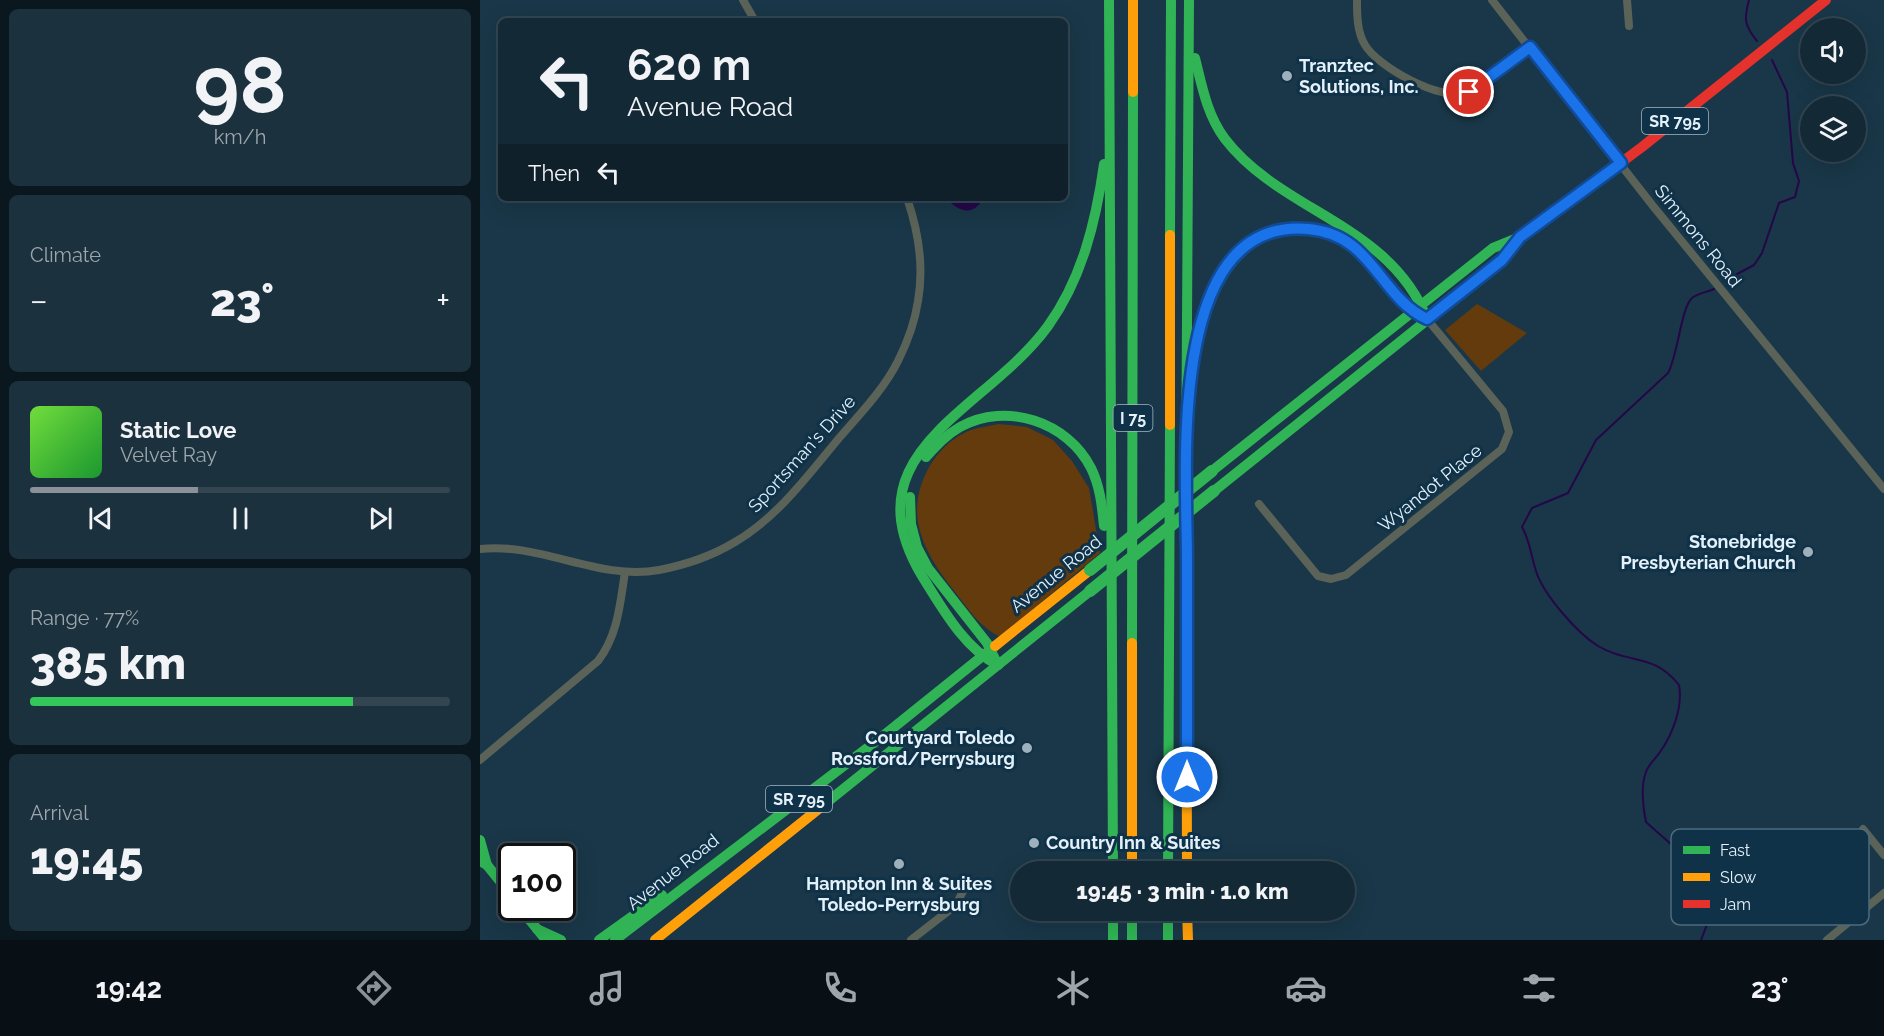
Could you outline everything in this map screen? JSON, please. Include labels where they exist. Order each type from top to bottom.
[{"type":"main road","points":[[1109,0],[1113,861]]},
{"type":"main road","name":"I 75","points":[[1132,0],[1132,861]]},
{"type":"main road","name":"I 75","points":[[1168,861],[1171,0]]},
{"type":"main road","points":[[1190,0],[1200,87],[1210,114],[1223,138],[1235,153],[1262,177],[1338,220],[1369,241],[1422,303],[1427,319]]},
{"type":"main road","points":[[1187,861],[1190,0]]},
{"type":"main road","name":"Avenue Road","points":[[615,940],[987,653],[1411,311],[1493,248],[1520,237],[1621,163],[1826,0]]},
{"type":"main road","points":[[998,665],[913,564],[901,529],[902,492],[909,468],[926,441],[1017,363],[1039,338],[1062,304],[1074,282],[1090,235],[1111,114]]},
{"type":"main road","points":[[1187,404],[1197,339],[1217,281],[1240,251],[1272,233],[1309,229],[1344,240],[1372,263],[1411,311],[1427,319]]},
{"type":"main road","name":"Avenue Road","points":[[655,940],[1502,260],[1520,237]]},
{"type":"main road","points":[[987,653],[927,568],[916,546],[909,516],[912,485],[922,462],[945,436],[978,418],[1002,414],[1039,421],[1061,433],[1087,460],[1097,482],[1101,501],[1111,615]]},
{"type":"main road","points":[[480,840],[484,863],[498,880]]},
{"type":"main road","points":[[599,940],[647,904],[694,878]]},
{"type":"main road","points":[[628,940],[694,878]]},
{"type":"main road","points":[[531,921],[546,940]]},
{"type":"main road","points":[[1113,921],[1113,940]]},
{"type":"main road","points":[[1132,921],[1132,940]]},
{"type":"main road","points":[[1168,921],[1168,940]]},
{"type":"main road","points":[[1187,921],[1188,940]]},
{"type":"main road","points":[[537,929],[561,940]]},
{"type":"street","points":[[743,0],[753,18]]},
{"type":"street","points":[[1357,0],[1359,31],[1368,50],[1384,63],[1441,93],[1462,94],[1475,89],[1530,47]]},
{"type":"street","name":"Simmons Road","points":[[1492,0],[1884,489]]},
{"type":"street","points":[[1627,0],[1629,26]]},
{"type":"street","name":"Sportsman's Drive","points":[[480,549],[527,549],[625,573],[657,571],[693,561],[736,542],[762,523],[790,496],[881,388],[898,361],[918,301],[919,248],[908,201]]},
{"type":"street","name":"Wyandot Place","points":[[1259,504],[1318,576],[1338,579],[1502,449],[1509,432],[1508,419],[1427,319]]},
{"type":"street","points":[[480,760],[598,661],[606,650],[616,625],[625,573]]},
{"type":"street","points":[[1869,836],[1884,855]]},
{"type":"street","points":[[911,940],[956,905],[969,879]]},
{"type":"street","points":[[1869,905],[1884,892]]},
{"type":"street","points":[[1827,940],[1845,925]]},
{"type":"shaded area","points":[[949,201],[981,201],[971,210],[961,209]]},
{"type":"shaded area","points":[[1477,304],[1527,333],[1481,371],[1445,330]]},
{"type":"shaded area","points":[[999,424],[1027,427],[1053,440],[1072,461],[1089,488],[1100,553],[1000,637],[975,617],[938,568],[920,533],[917,509],[923,480],[937,455],[958,436],[971,430]]},
{"type":"waterway","points":[[1749,0],[1746,22],[1757,41]]},
{"type":"waterway","points":[[1724,281],[1754,265],[1762,253],[1779,203],[1795,197],[1799,181],[1793,163],[1787,92],[1772,60]]},
{"type":"waterway","points":[[1671,844],[1646,822],[1643,786],[1646,771],[1665,745],[1676,720],[1680,702],[1679,685],[1660,668],[1650,663],[1610,652],[1598,646],[1571,623],[1540,580],[1522,527],[1532,508],[1568,493],[1596,440],[1668,373],[1688,303],[1694,296],[1714,289]]},
{"type":"waterway","points":[[1701,940],[1707,925]]},
{"type":"traffic: fast","points":[[1109,0],[1113,861]]},
{"type":"traffic: fast","points":[[1170,235],[1171,0]]},
{"type":"traffic: fast","points":[[1186,480],[1189,0]]},
{"type":"traffic: fast","points":[[1195,58],[1209,110],[1225,139],[1248,164],[1275,185],[1362,240],[1388,261],[1410,287],[1427,319]]},
{"type":"traffic: fast","points":[[1132,643],[1133,92]]},
{"type":"traffic: fast","points":[[998,665],[976,650],[967,640],[949,618],[927,584],[905,539],[901,500],[911,467],[932,438],[1021,357],[1048,326],[1060,308],[1086,249],[1097,207],[1104,164]]},
{"type":"traffic: fast","points":[[1212,471],[1493,248],[1520,237],[1583,191]]},
{"type":"traffic: fast","points":[[1192,366],[1212,296],[1223,275],[1237,256],[1255,242],[1276,232],[1318,230],[1348,242],[1361,251],[1398,298],[1416,314],[1427,319]]},
{"type":"traffic: fast","points":[[1214,491],[1502,260],[1518,239]]},
{"type":"traffic: fast","points":[[926,457],[950,433],[978,419],[1016,416],[1034,421],[1052,428],[1081,452],[1097,482],[1104,526]]},
{"type":"traffic: fast","points":[[1168,861],[1170,425]]},
{"type":"traffic: fast","points":[[1090,570],[1212,471]]},
{"type":"traffic: fast","points":[[1090,591],[1214,491]]},
{"type":"traffic: fast","points":[[910,497],[911,524],[917,547],[928,568],[987,643],[998,665]]},
{"type":"traffic: fast","points":[[821,807],[1090,591]]},
{"type":"traffic: fast","points":[[615,940],[883,736],[995,646]]},
{"type":"traffic: fast","points":[[480,840],[487,865]]},
{"type":"traffic: fast","points":[[480,861],[487,865],[498,879]]},
{"type":"traffic: fast","points":[[599,940],[662,895]]},
{"type":"traffic: fast","points":[[531,921],[546,940]]},
{"type":"traffic: fast","points":[[1113,921],[1113,940]]},
{"type":"traffic: fast","points":[[1132,921],[1132,940]]},
{"type":"traffic: fast","points":[[1168,921],[1168,940]]},
{"type":"traffic: fast","points":[[537,929],[561,940]]},
{"type":"traffic: slow","points":[[1133,0],[1133,92]]},
{"type":"traffic: slow","points":[[1170,235],[1170,425]]},
{"type":"traffic: slow","points":[[1186,480],[1187,861]]},
{"type":"traffic: slow","points":[[995,646],[1090,570]]},
{"type":"traffic: slow","points":[[1132,643],[1132,861]]},
{"type":"traffic: slow","points":[[655,940],[821,807]]},
{"type":"traffic: slow","points":[[1187,921],[1188,940]]},
{"type":"traffic: jam","points":[[1583,191],[1642,147],[1826,0]]},
{"type":"place","name":"Tranztec Solutions, Inc.","points":[[1287,76]]},
{"type":"place","name":"Stonebridge Presbyterian Church","points":[[1808,552]]},
{"type":"place","name":"Courtyard Toledo Rossford/Perrysburg","points":[[1027,748]]},
{"type":"place","name":"Country Inn & Suites","points":[[1034,843]]},
{"type":"place","name":"Hampton Inn & Suites Toledo-Perrysburg","points":[[899,864]]},
{"type":"route","points":[[1187,777],[1187,404],[1197,339],[1204,315],[1217,281],[1231,260],[1250,244],[1272,233],[1296,228],[1333,234],[1364,254],[1411,311],[1427,319],[1502,260],[1520,237],[1621,163],[1530,47],[1469,92]]}]
